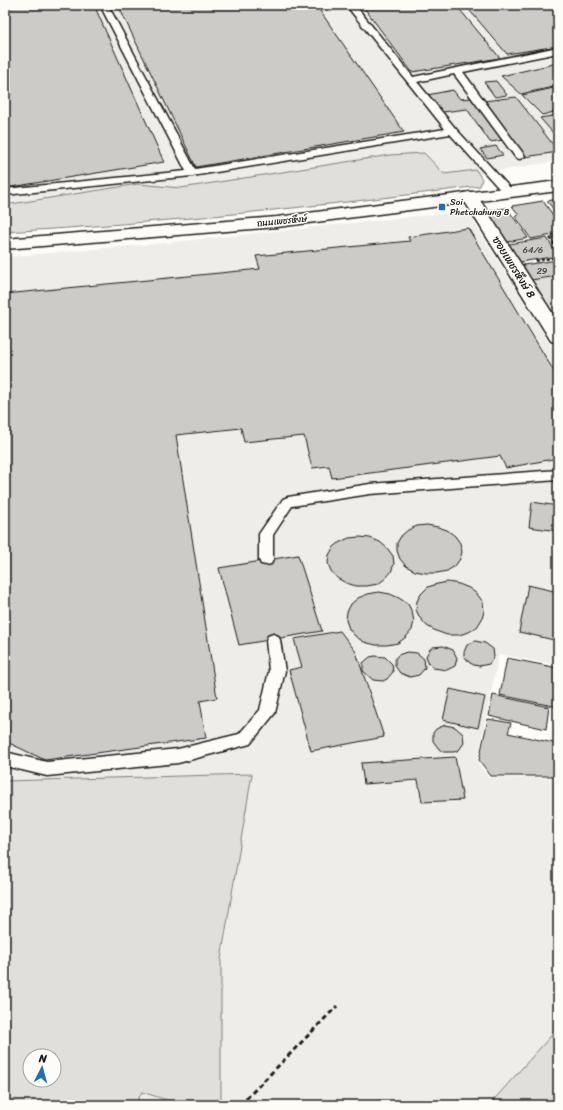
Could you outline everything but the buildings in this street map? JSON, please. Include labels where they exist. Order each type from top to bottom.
[{"type":"main road","name":"ถนนเพชรหึงษ์","points":[[5,244],[270,222],[380,210],[558,186]]},
{"type":"main road","name":"ซอยเพชรหึงษ์ 8","points":[[470,197],[558,337]]},
{"type":"lane","points":[[104,5],[192,172]]},
{"type":"lane","points":[[350,5],[452,131],[508,192]]},
{"type":"lane","points":[[411,80],[558,50]]},
{"type":"lane","points":[[456,70],[520,156]]},
{"type":"lane","points":[[5,192],[192,172],[452,131]]},
{"type":"lane","points":[[266,560],[266,534],[288,502],[370,489],[558,475]]},
{"type":"lane","points":[[5,759],[47,769],[178,756],[244,739],[267,713],[277,671],[273,640]]},
{"type":"path","points":[[550,238],[558,250]]},
{"type":"path","points":[[240,1105],[337,1006]]},
{"type":"shaded area","points":[[5,5],[558,5],[558,166],[552,162],[461,177],[5,224]]},
{"type":"shaded area","points":[[424,153],[444,174],[476,170],[482,179],[480,186],[243,213],[124,224],[5,232],[5,205],[138,184],[181,188],[390,155]]},
{"type":"shaded area","points":[[467,211],[558,357],[558,665],[499,654],[477,761],[489,778],[558,778],[558,1028],[489,1105],[221,1105],[221,959],[252,774],[5,781],[5,257],[154,244]]},
{"type":"shaded area","points":[[558,275],[558,324],[526,279]]},
{"type":"shaded area","points":[[252,774],[221,959],[221,1105],[182,1105],[142,1092],[135,1105],[5,1105],[5,781]]},
{"type":"shaded area","points":[[558,1028],[558,1105],[489,1105]]},
{"type":"shaded area","points":[[141,1092],[182,1105],[135,1105]]},
{"type":"place","name":"Soi Phetchahung 8","points":[[442,207]]}]
